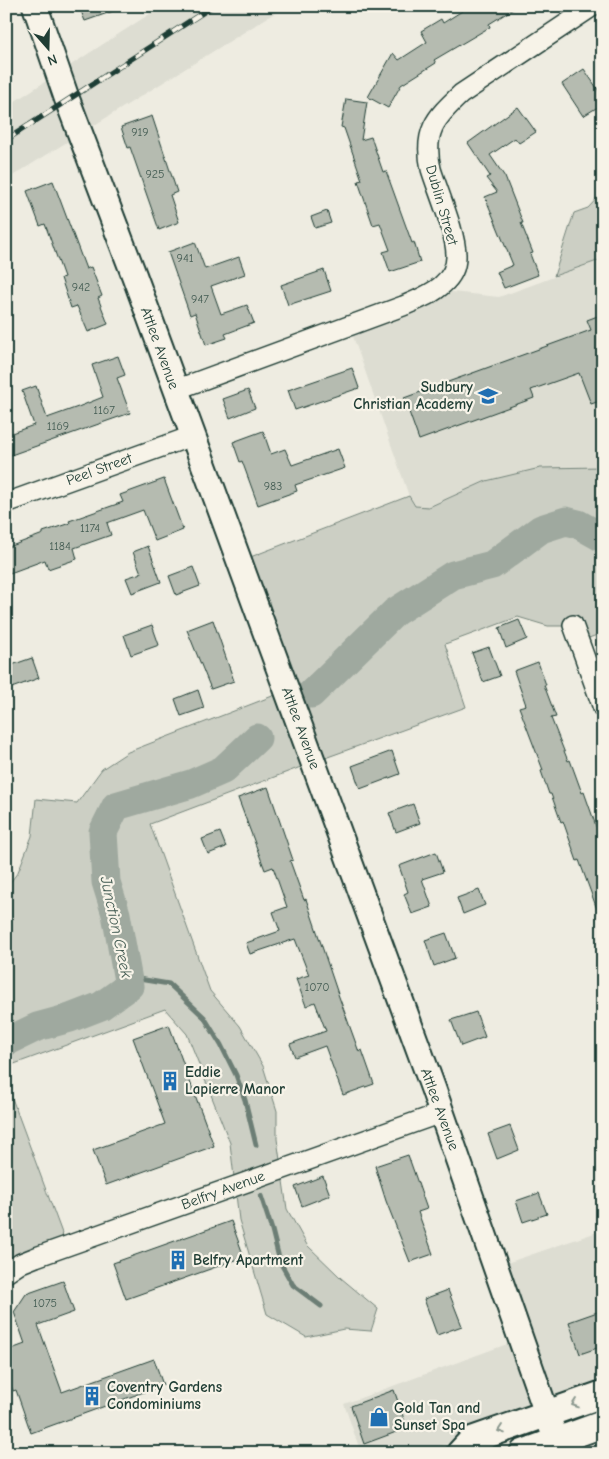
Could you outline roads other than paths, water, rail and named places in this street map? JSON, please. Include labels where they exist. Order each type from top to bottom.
[{"type":"main road","points":[[460,1453],[472,1440],[603,1394]]},
{"type":"main road","points":[[522,1453],[558,1446],[603,1424]]},
{"type":"street","name":"Attlee Avenue","points":[[35,6],[67,99],[264,626],[441,1113],[558,1446]]},
{"type":"street","name":"Dublin Street","points":[[175,390],[395,310],[434,292],[443,285],[455,268],[456,257],[455,242],[428,157],[430,135],[435,121],[442,111],[461,94],[593,6]]},
{"type":"street","name":"Peel Street","points":[[6,503],[192,436]]},
{"type":"street","points":[[573,625],[603,708]]},
{"type":"street","name":"Belfry Avenue","points":[[6,1273],[21,1263],[36,1257],[441,1113]]},
{"type":"waterway","name":"Junction Creek","points":[[311,694],[395,612],[453,575],[492,565],[541,529],[566,521],[578,524],[603,538]]},
{"type":"waterway","name":"Junction Creek","points":[[6,1042],[37,1027],[70,1018],[101,1006],[129,986],[116,914],[106,882],[103,832],[116,806],[191,784],[223,770],[257,738]]},
{"type":"waterway","points":[[127,977],[169,984],[204,1017],[236,1075],[245,1100],[256,1145]]},
{"type":"waterway","points":[[261,1196],[280,1262],[293,1285],[321,1306]]},
{"type":"railway","points":[[6,140],[213,6]]},
{"type":"place","name":"Sudbury Christian Academy","points":[[488,396]]},
{"type":"place","name":"Eddie Lapierre Manor","points":[[170,1081]]},
{"type":"place","name":"Belfry Apartment","points":[[178,1260]]},
{"type":"place","name":"Coventry Gardens Condominiums","points":[[92,1396]]},
{"type":"place","name":"Gold Tan and Sunset Spa","points":[[379,1417]]}]
